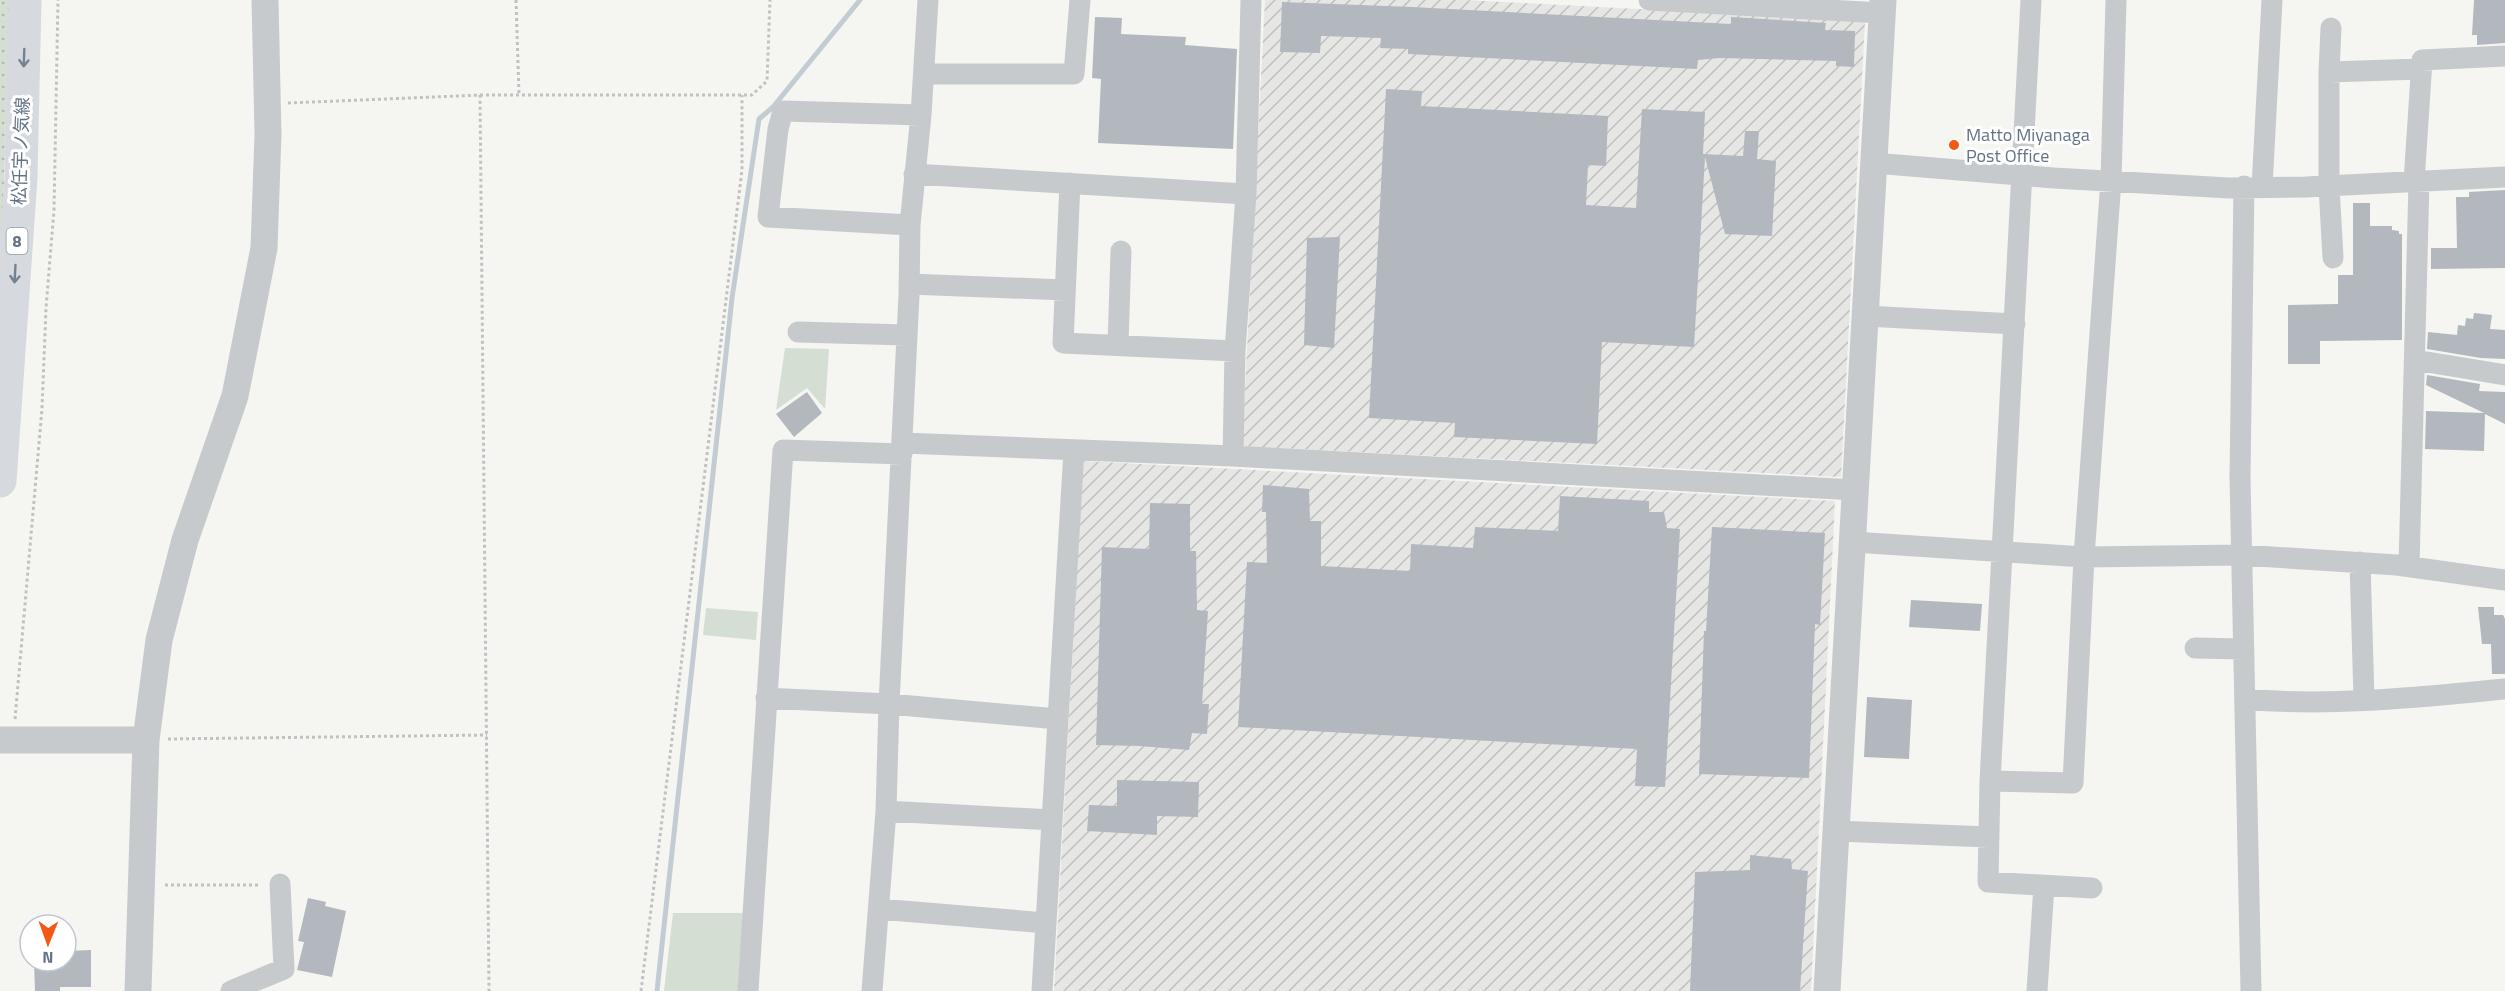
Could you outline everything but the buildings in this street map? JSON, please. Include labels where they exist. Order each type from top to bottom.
[{"type":"main road","name":"松任宇ノ気線","points":[[0,481],[21,177],[25,0]]},
{"type":"street","points":[[138,991],[146,740],[159,640],[185,540],[235,396],[264,248],[267,104],[266,0]]},
{"type":"street","points":[[872,991],[886,811],[909,285],[909,225],[921,116],[928,0]]},
{"type":"street","points":[[924,74],[1074,74],[1080,0]]},
{"type":"street","points":[[1233,456],[1235,351],[1245,194],[1251,0]]},
{"type":"street","points":[[1662,0],[1882,7],[1827,991]]},
{"type":"street","points":[[2031,0],[1990,781],[1988,882],[2092,888]]},
{"type":"street","points":[[1990,781],[2073,783],[2084,557],[2111,180],[2116,0]]},
{"type":"street","points":[[2251,991],[2240,477],[2253,186],[2272,0]]},
{"type":"street","points":[[2331,28],[2329,186],[2333,258]]},
{"type":"street","points":[[2409,566],[2415,360],[2416,182],[2422,60],[2505,57]]},
{"type":"street","points":[[2330,72],[2421,69]]},
{"type":"street","points":[[909,225],[768,217],[778,129],[783,111],[921,116]]},
{"type":"street","points":[[1874,163],[2229,188],[2329,186],[2505,177]]},
{"type":"street","points":[[914,174],[1245,194]]},
{"type":"street","points":[[1070,183],[1063,343],[1235,351]]},
{"type":"street","points":[[1118,345],[1121,251]]},
{"type":"street","points":[[909,285],[1065,290]]},
{"type":"street","points":[[1866,316],[2015,324]]},
{"type":"street","points":[[798,332],[906,335]]},
{"type":"street","points":[[2415,360],[2505,375]]},
{"type":"street","points":[[748,991],[783,450],[902,448],[1074,450],[1233,456],[1856,490]]},
{"type":"street","points":[[1042,991],[1074,450]]},
{"type":"street","points":[[1852,542],[2084,557],[2241,555],[2409,566],[2505,580]]},
{"type":"street","points":[[2360,562],[2364,699]]},
{"type":"street","points":[[2195,648],[2244,649]]},
{"type":"street","points":[[2245,699],[2277,702],[2364,699],[2505,689]]},
{"type":"street","points":[[766,698],[889,705],[1059,719]]},
{"type":"street","points":[[7,740],[146,740]]},
{"type":"street","points":[[886,811],[1052,820]]},
{"type":"street","points":[[1836,831],[1989,837]]},
{"type":"street","points":[[231,991],[284,969],[280,885]]},
{"type":"street","points":[[2037,991],[2044,885]]},
{"type":"street","points":[[879,909],[1046,923]]},
{"type":"path","points":[[7,740],[42,409],[46,308],[54,210],[58,0]]},
{"type":"path","points":[[516,0],[519,95]]},
{"type":"path","points":[[267,104],[480,95],[752,94],[767,81],[770,0]]},
{"type":"path","points":[[480,95],[489,991]]},
{"type":"path","points":[[641,991],[742,170],[742,95]]},
{"type":"path","points":[[146,740],[487,735]]},
{"type":"path","points":[[141,885],[280,885]]},
{"type":"shaded area","points":[[0,0],[10,0],[0,303]]},
{"type":"shaded area","points":[[1265,0],[1465,0],[1865,21],[1841,477],[1242,446]]},
{"type":"shaded area","points":[[785,348],[829,349],[825,409],[807,388],[776,410]]},
{"type":"shaded area","points":[[1083,461],[1835,501],[1811,991],[1054,991]]},
{"type":"shaded area","points":[[706,608],[758,612],[756,640],[703,635]]},
{"type":"shaded area","points":[[673,913],[743,913],[738,991],[664,991]]},
{"type":"waterway","points":[[657,991],[732,298],[759,119],[773,107],[860,0]]},
{"type":"place","name":"Matto Miyanaga Post Office","points":[[1954,145]]}]
